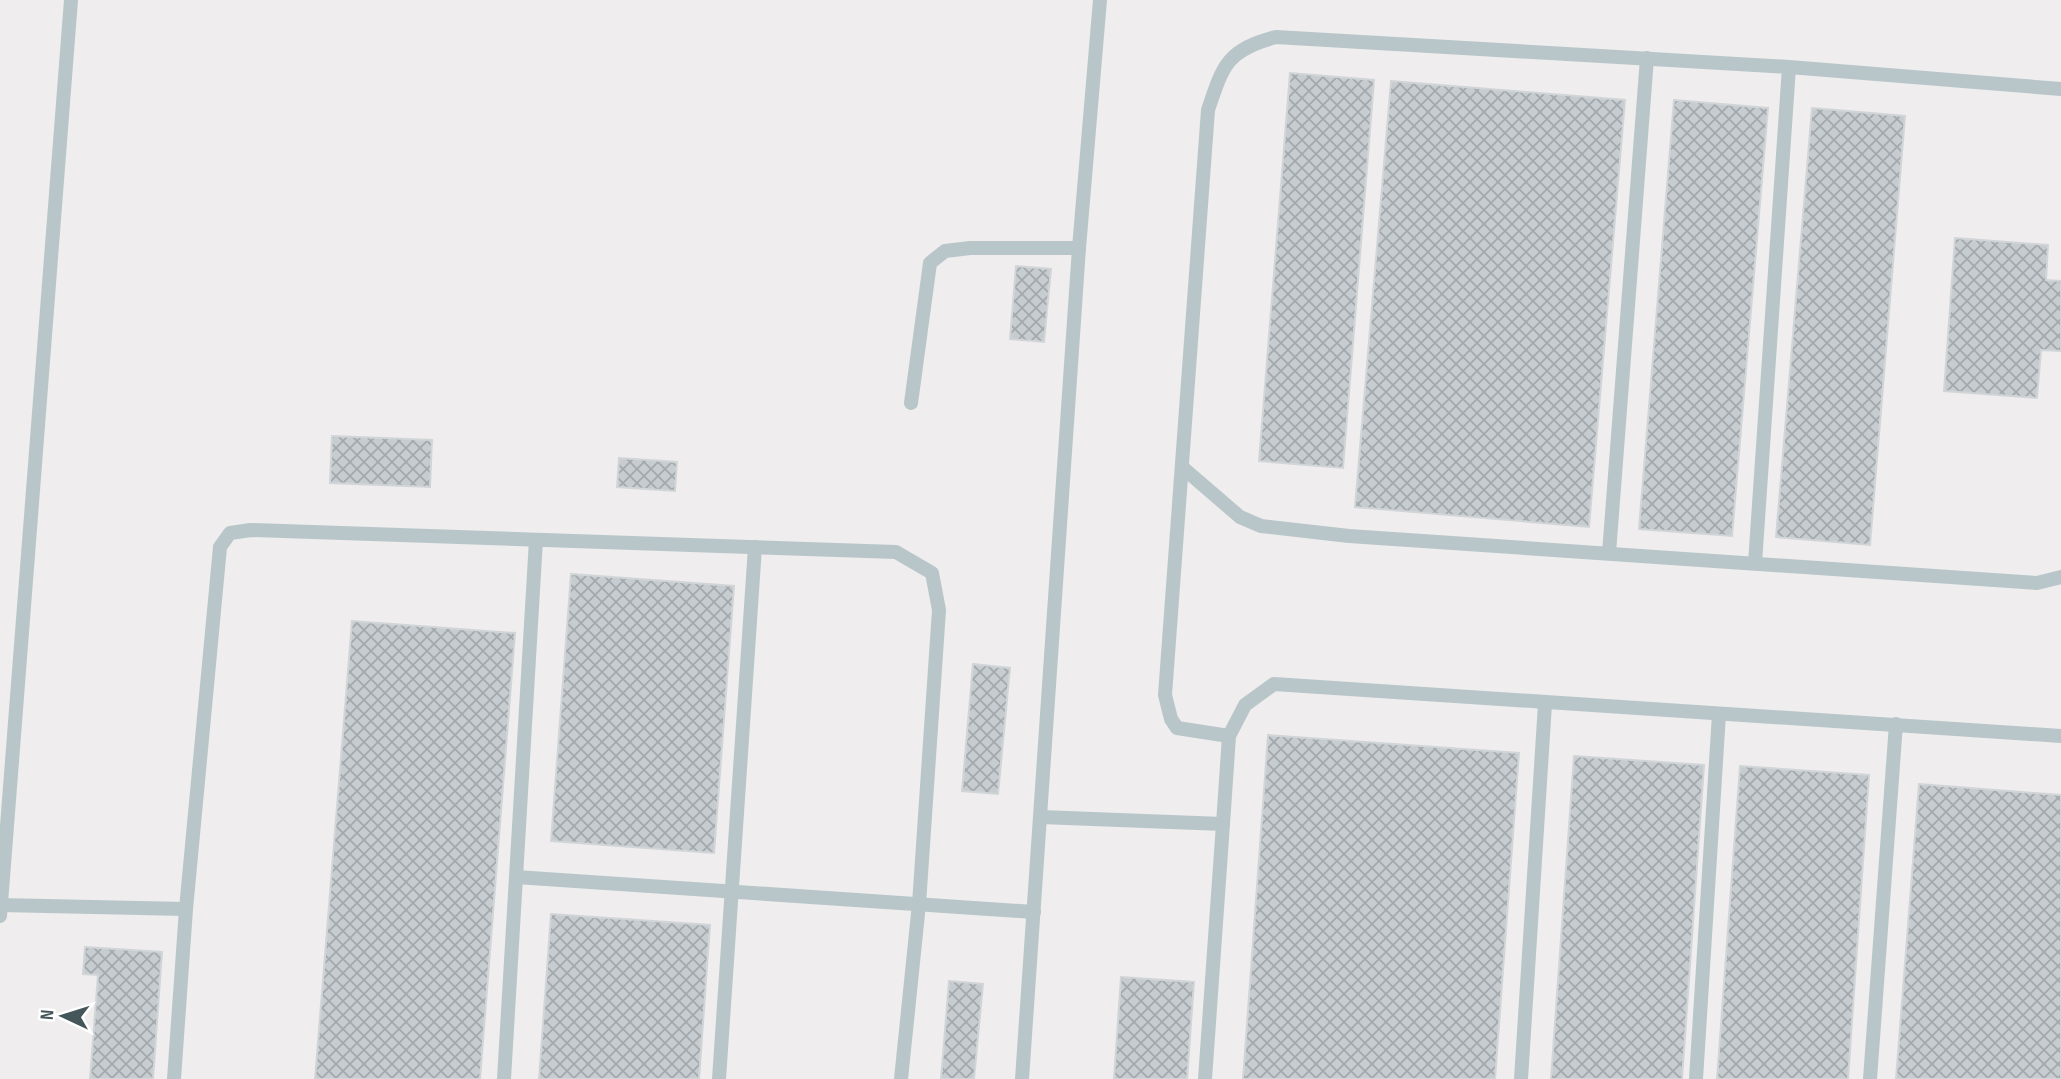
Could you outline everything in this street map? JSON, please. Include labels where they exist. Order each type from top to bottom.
[{"type":"lane","points":[[0,916],[71,0]]},
{"type":"lane","points":[[1021,1079],[1079,248],[1100,0]]},
{"type":"lane","points":[[1229,736],[1177,728],[1171,719],[1165,695],[1208,110],[1222,70],[1246,45],[1276,37],[1789,67],[2061,89]]},
{"type":"lane","points":[[1609,553],[1647,58]]},
{"type":"lane","points":[[1755,562],[1789,67]]},
{"type":"lane","points":[[911,404],[930,263],[945,251],[970,248],[1079,248]]},
{"type":"lane","points":[[1182,467],[1240,517],[1261,526],[1349,536],[2037,583],[2061,577]]},
{"type":"lane","points":[[174,1079],[186,909],[220,547],[230,533],[251,530],[896,552],[932,573],[939,610],[919,904],[901,1079]]},
{"type":"lane","points":[[504,1079],[536,540]]},
{"type":"lane","points":[[719,1079],[755,547]]},
{"type":"lane","points":[[1205,1079],[1229,736],[1245,705],[1274,684],[2061,736]]},
{"type":"lane","points":[[1521,1079],[1545,704]]},
{"type":"lane","points":[[1696,1079],[1719,714]]},
{"type":"lane","points":[[1870,1079],[1896,724]]},
{"type":"lane","points":[[1041,817],[1223,824]]},
{"type":"lane","points":[[516,877],[1034,912]]},
{"type":"lane","points":[[0,905],[186,909]]},
{"type":"building","points":[[1290,73],[1374,80],[1343,468],[1259,461]]},
{"type":"building","points":[[1391,81],[1625,100],[1589,527],[1355,507]]},
{"type":"building","points":[[1674,100],[1768,108],[1732,536],[1639,529]]},
{"type":"building","points":[[1812,108],[1905,116],[1870,545],[1776,537]]},
{"type":"building","points":[[1955,238],[2048,245],[2046,280],[2061,281],[2061,351],[2041,350],[2037,398],[1944,391]]},
{"type":"building","points":[[1016,266],[1051,269],[1044,342],[1010,339]]},
{"type":"building","points":[[332,436],[432,440],[430,487],[330,483]]},
{"type":"building","points":[[619,458],[677,462],[675,491],[617,487]]},
{"type":"building","points":[[571,574],[734,586],[714,853],[551,841]]},
{"type":"building","points":[[352,621],[515,633],[480,1079],[315,1079]]},
{"type":"building","points":[[973,664],[1010,668],[998,794],[962,791]]},
{"type":"building","points":[[1268,735],[1519,753],[1495,1079],[1243,1079]]},
{"type":"building","points":[[1574,756],[1704,765],[1682,1079],[1551,1079]]},
{"type":"building","points":[[1740,766],[1869,775],[1848,1079],[1717,1079]]},
{"type":"building","points":[[1919,784],[2061,795],[2061,1079],[1896,1079]]},
{"type":"building","points":[[551,914],[710,925],[699,1079],[539,1079]]},
{"type":"building","points":[[85,947],[162,952],[153,1079],[90,1079],[98,975],[83,974]]},
{"type":"building","points":[[1121,977],[1194,982],[1187,1079],[1114,1079]]},
{"type":"building","points":[[949,981],[983,984],[974,1079],[941,1079]]}]
